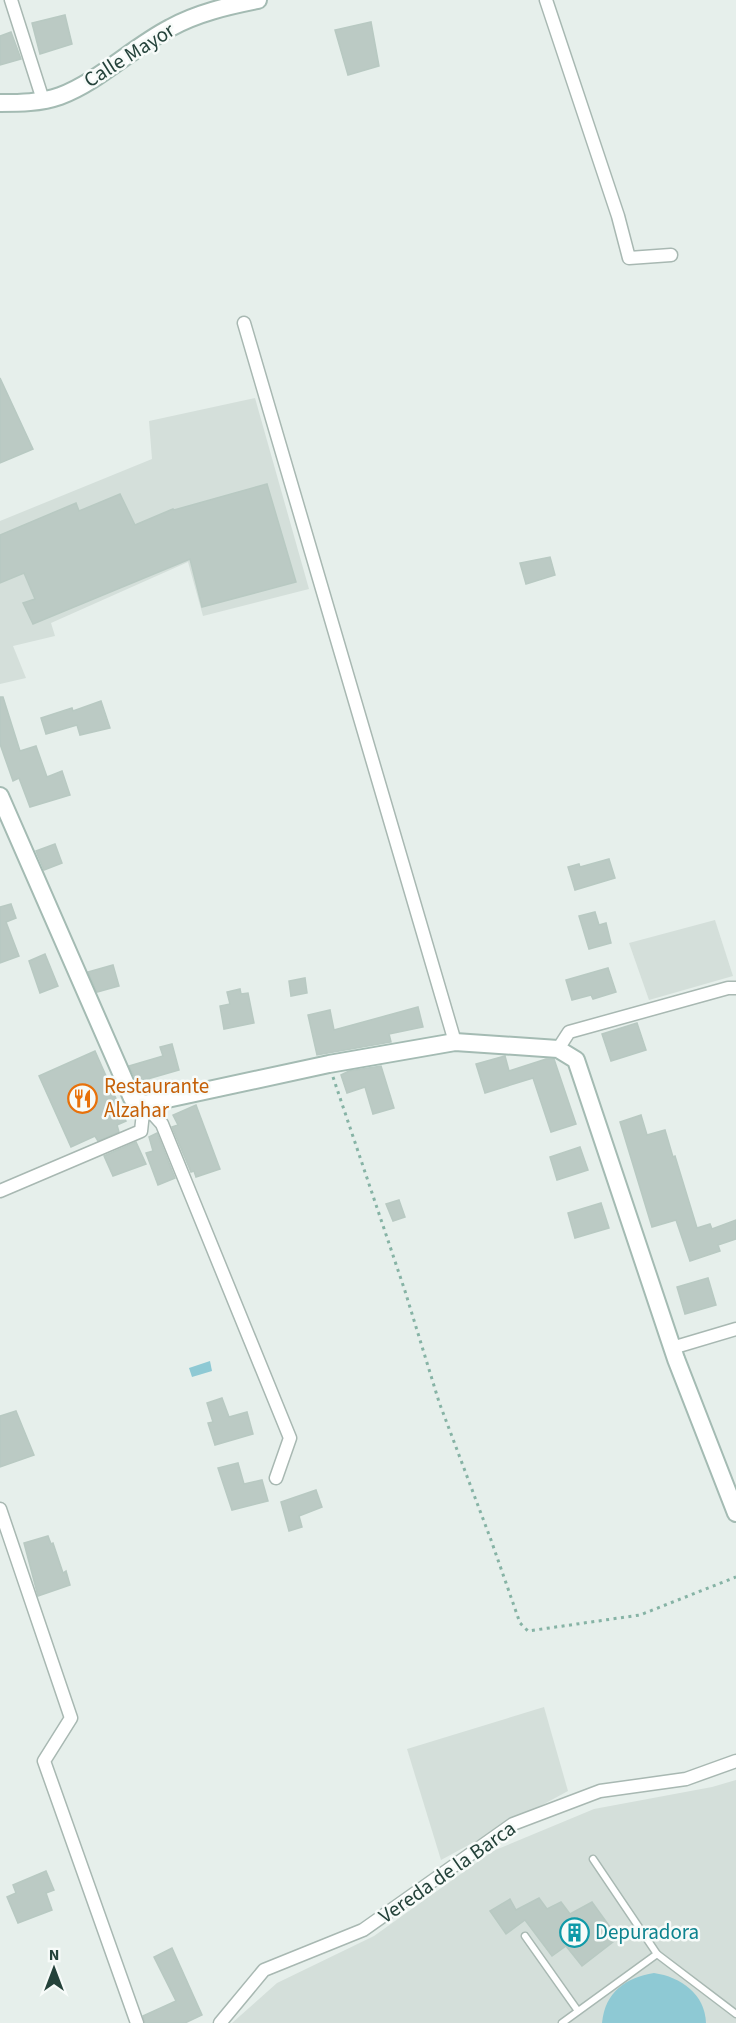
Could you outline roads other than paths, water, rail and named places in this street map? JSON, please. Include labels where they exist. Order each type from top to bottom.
[{"type":"main road","name":"Calle Mayor","points":[[0,103],[43,100],[75,89],[154,37],[184,21],[213,10],[258,0]]},
{"type":"main road","points":[[0,796],[132,1098],[144,1104],[329,1064],[455,1042],[558,1049],[576,1060],[672,1348],[736,1513]]},
{"type":"street","points":[[11,0],[43,100]]},
{"type":"street","points":[[546,0],[618,216],[629,258],[671,255]]},
{"type":"street","points":[[244,323],[455,1042]]},
{"type":"street","points":[[558,1049],[569,1032],[728,988],[736,988]]},
{"type":"street","points":[[0,1191],[141,1131],[144,1104]]},
{"type":"street","points":[[144,1104],[162,1124],[290,1438],[276,1478]]},
{"type":"street","points":[[672,1348],[736,1329]]},
{"type":"street","points":[[0,1509],[71,1718],[44,1761],[137,2023]]},
{"type":"street","name":"Vereda de la Barca","points":[[220,2023],[264,1970],[363,1930],[513,1824],[600,1791],[686,1779],[736,1761]]},
{"type":"lane","points":[[593,1859],[657,1954],[736,2013]]},
{"type":"lane","points":[[525,1936],[578,2011]]},
{"type":"lane","points":[[562,2023],[657,1954]]},
{"type":"water","points":[[210,1361],[212,1371],[192,1377],[189,1368]]},
{"type":"water","points":[[654,1973],[673,1978],[690,1989],[701,2004],[706,2023],[602,2023],[607,2003],[618,1988],[634,1979]]},
{"type":"place","name":"Restaurante Alzahar","points":[[83,1098]]},
{"type":"place","name":"Depuradora","points":[[574,1932]]}]
